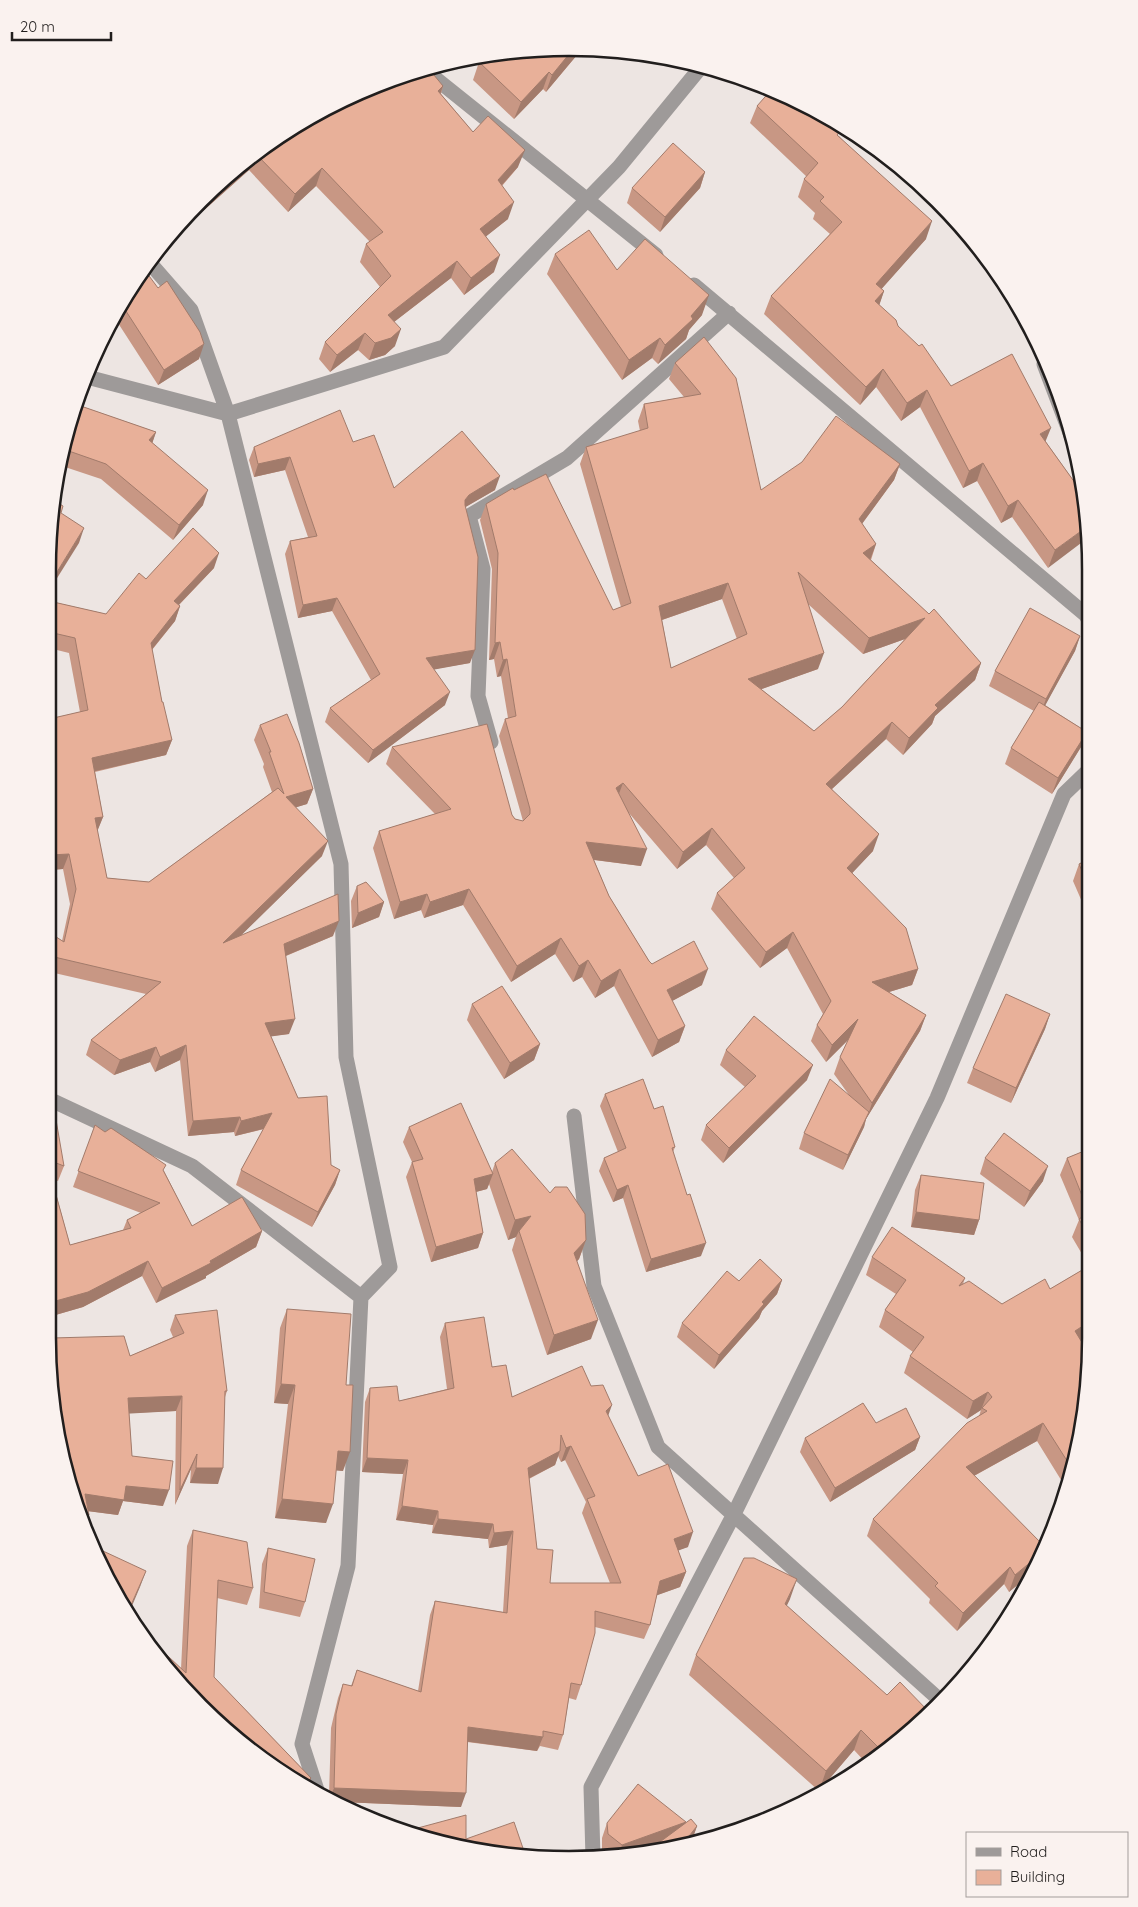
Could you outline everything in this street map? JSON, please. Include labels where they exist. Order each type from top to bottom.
[{"type":"street","points":[[93,379],[228,414],[444,346],[619,167],[697,73]]},
{"type":"street","points":[[432,75],[669,265]]},
{"type":"street","points":[[155,267],[191,310],[228,414],[341,864],[346,1057],[390,1267],[361,1297],[348,1566],[302,1744],[315,1783]]},
{"type":"street","points":[[684,277],[1082,612]]},
{"type":"street","points":[[494,753],[478,696],[483,569],[469,516],[567,458],[729,313]]},
{"type":"street","points":[[593,1850],[591,1787],[734,1514],[937,1098],[1064,794],[1082,777]]},
{"type":"street","points":[[56,1102],[192,1166],[361,1297]]},
{"type":"street","points":[[574,1116],[594,1286],[658,1447],[936,1697]]},
{"type":"building","points":[[567,56],[552,75],[549,72],[521,102],[481,64],[535,57]]},
{"type":"building","points":[[434,75],[443,86],[438,91],[473,132],[488,116],[525,150],[498,180],[514,202],[480,229],[500,255],[471,278],[457,261],[388,315],[401,329],[391,338],[375,343],[365,333],[337,355],[325,342],[391,276],[366,244],[383,232],[322,168],[295,194],[261,159],[313,125],[342,109],[404,83]]},
{"type":"building","points":[[766,96],[796,109],[838,133],[837,135],[932,221],[876,284],[884,291],[875,301],[896,320],[898,326],[919,346],[922,344],[951,386],[1012,354],[1051,428],[1040,434],[1074,481],[1081,531],[1055,550],[1018,500],[1008,506],[983,463],[969,471],[927,390],[907,403],[883,369],[866,387],[771,296],[842,222],[820,201],[824,197],[804,179],[818,163],[757,106]]},
{"type":"building","points":[[673,143],[705,172],[665,217],[632,188]]},
{"type":"building","points":[[589,230],[617,270],[645,239],[709,295],[691,316],[693,319],[665,345],[660,338],[629,360],[555,254]]},
{"type":"building","points":[[149,276],[158,288],[167,281],[200,332],[204,344],[164,370],[126,311]]},
{"type":"building","points":[[704,337],[736,378],[761,490],[802,462],[836,416],[900,464],[859,519],[876,544],[863,553],[929,614],[934,609],[981,663],[935,705],[938,708],[909,738],[892,722],[826,784],[879,834],[847,868],[906,928],[918,969],[872,982],[926,1015],[872,1103],[840,1057],[858,1019],[832,1045],[817,1025],[831,1001],[793,932],[766,952],[717,893],[745,868],[712,828],[683,852],[623,783],[616,788],[647,849],[586,842],[609,896],[649,961],[652,964],[694,941],[708,969],[667,990],[685,1026],[658,1040],[620,969],[601,981],[588,960],[579,966],[561,938],[517,966],[469,889],[430,902],[427,894],[400,902],[379,831],[451,809],[392,747],[487,724],[512,815],[515,819],[523,821],[530,814],[505,719],[516,716],[507,659],[503,660],[500,642],[495,643],[498,553],[486,504],[513,488],[514,490],[546,474],[613,610],[631,603],[586,447],[648,428],[644,404],[701,394],[675,363]],"holes":[[[798,572],[869,638],[925,618],[842,707],[814,731],[748,679],[824,653]],[[728,583],[747,634],[671,668],[659,606]]]},
{"type":"building","points":[[82,407],[156,432],[149,440],[208,490],[179,525],[106,464],[70,451]]},
{"type":"building","points":[[340,410],[353,442],[374,435],[394,488],[462,431],[500,476],[469,495],[465,500],[478,557],[475,650],[426,658],[450,692],[373,750],[330,708],[380,674],[337,598],[303,605],[290,541],[317,536],[290,457],[258,464],[254,447]]},
{"type":"building","points":[[61,505],[63,506],[61,513],[84,528],[56,574],[57,535]]},
{"type":"building","points":[[193,528],[219,553],[174,601],[180,606],[151,643],[162,702],[172,740],[92,758],[103,817],[95,818],[107,878],[149,882],[278,788],[284,794],[269,752],[271,752],[260,725],[287,714],[299,743],[313,789],[286,797],[328,841],[223,943],[338,894],[339,921],[284,944],[295,1019],[265,1023],[298,1098],[327,1096],[331,1165],[340,1170],[318,1212],[241,1170],[272,1113],[241,1121],[240,1117],[193,1121],[186,1045],[160,1057],[156,1047],[120,1060],[91,1040],[161,982],[56,957],[56,937],[64,942],[76,889],[69,854],[56,855],[56,717],[88,710],[75,638],[56,634],[56,603],[106,614],[139,573],[146,579]]},
{"type":"building","points":[[1030,608],[1080,636],[1046,699],[995,671]]},
{"type":"building","points":[[1039,702],[1082,729],[1082,740],[1058,778],[1011,748]]},
{"type":"building","points":[[366,882],[384,902],[358,913],[357,886]]},
{"type":"building","points":[[502,986],[540,1044],[510,1063],[472,1004]]},
{"type":"building","points":[[1006,994],[1050,1014],[1016,1088],[973,1068]]},
{"type":"building","points":[[754,1016],[813,1065],[729,1148],[706,1125],[756,1076],[726,1050]]},
{"type":"building","points":[[643,1079],[654,1109],[663,1106],[675,1147],[672,1148],[687,1195],[690,1194],[706,1243],[651,1259],[628,1185],[617,1190],[604,1158],[626,1148],[605,1094]]},
{"type":"building","points":[[830,1079],[869,1112],[848,1155],[804,1133]]},
{"type":"building","points":[[461,1103],[493,1174],[474,1179],[483,1233],[436,1247],[412,1162],[423,1159],[409,1127]]},
{"type":"building","points":[[56,1120],[64,1166],[56,1163]]},
{"type":"building","points":[[95,1125],[105,1132],[111,1128],[166,1165],[163,1170],[192,1226],[242,1197],[262,1231],[210,1261],[211,1263],[162,1288],[148,1261],[88,1292],[56,1301],[56,1195],[70,1245],[131,1228],[127,1220],[160,1203],[78,1171]]},
{"type":"building","points":[[1004,1133],[1048,1166],[1030,1191],[985,1158]]},
{"type":"building","points":[[512,1149],[550,1193],[555,1187],[567,1187],[585,1214],[586,1240],[574,1253],[598,1320],[554,1335],[519,1231],[531,1216],[515,1220],[495,1163]]},
{"type":"building","points":[[1082,1152],[1082,1196],[1067,1158]]},
{"type":"building","points":[[921,1175],[984,1183],[979,1220],[916,1212]]},
{"type":"building","points":[[892,1227],[965,1278],[959,1286],[969,1281],[1002,1304],[1045,1279],[1050,1289],[1082,1270],[1082,1326],[1075,1331],[1082,1342],[1081,1372],[1072,1438],[1067,1460],[1043,1423],[966,1467],[1040,1542],[1030,1563],[1015,1575],[1010,1567],[963,1613],[935,1586],[938,1583],[873,1519],[967,1423],[987,1411],[982,1408],[992,1397],[988,1392],[973,1401],[910,1356],[924,1337],[885,1310],[906,1280],[872,1257]]},
{"type":"building","points":[[760,1259],[782,1280],[762,1302],[764,1304],[719,1355],[682,1323],[727,1271],[739,1281]]},
{"type":"building","points":[[287,1309],[351,1314],[346,1385],[353,1385],[350,1452],[338,1451],[333,1504],[282,1499],[295,1385],[281,1384]]},
{"type":"building","points":[[217,1310],[227,1391],[225,1391],[223,1468],[196,1468],[197,1454],[180,1490],[182,1396],[128,1398],[132,1456],[173,1461],[169,1490],[126,1486],[124,1500],[85,1494],[88,1515],[66,1438],[57,1372],[56,1338],[124,1336],[130,1356],[184,1333],[175,1315]]},
{"type":"building","points":[[484,1317],[492,1367],[506,1365],[512,1397],[582,1366],[591,1386],[603,1385],[612,1405],[606,1411],[638,1476],[668,1464],[693,1532],[674,1539],[686,1572],[660,1581],[650,1625],[595,1611],[595,1633],[581,1685],[571,1683],[563,1735],[543,1731],[543,1737],[468,1727],[466,1793],[334,1788],[336,1714],[343,1684],[352,1686],[357,1670],[421,1692],[435,1601],[507,1613],[513,1531],[494,1533],[493,1524],[438,1519],[438,1511],[402,1506],[408,1460],[367,1458],[370,1388],[397,1386],[399,1401],[454,1388],[445,1323]],"holes":[[[561,1435],[566,1448],[571,1446],[595,1496],[587,1499],[621,1583],[550,1583],[553,1550],[537,1549],[528,1468],[560,1451]]]},
{"type":"building","points":[[863,1403],[876,1423],[906,1408],[920,1437],[835,1488],[805,1438]]},
{"type":"building","points":[[193,1530],[247,1542],[253,1588],[218,1580],[214,1677],[311,1778],[309,1780],[284,1764],[231,1724],[206,1701],[164,1652],[186,1673]]},
{"type":"building","points":[[268,1548],[315,1559],[305,1602],[264,1592]]},
{"type":"building","points":[[103,1551],[146,1571],[131,1604],[109,1565]]},
{"type":"building","points":[[744,1558],[754,1558],[797,1579],[785,1604],[887,1695],[900,1682],[925,1708],[878,1747],[861,1730],[826,1771],[696,1655]]},
{"type":"building","points":[[638,1784],[686,1822],[622,1845],[608,1834],[607,1823]]},
{"type":"building","points":[[466,1815],[466,1839],[514,1822],[523,1849],[469,1841],[418,1828]]},
{"type":"building","points":[[691,1819],[697,1826],[689,1836],[659,1842]]}]
